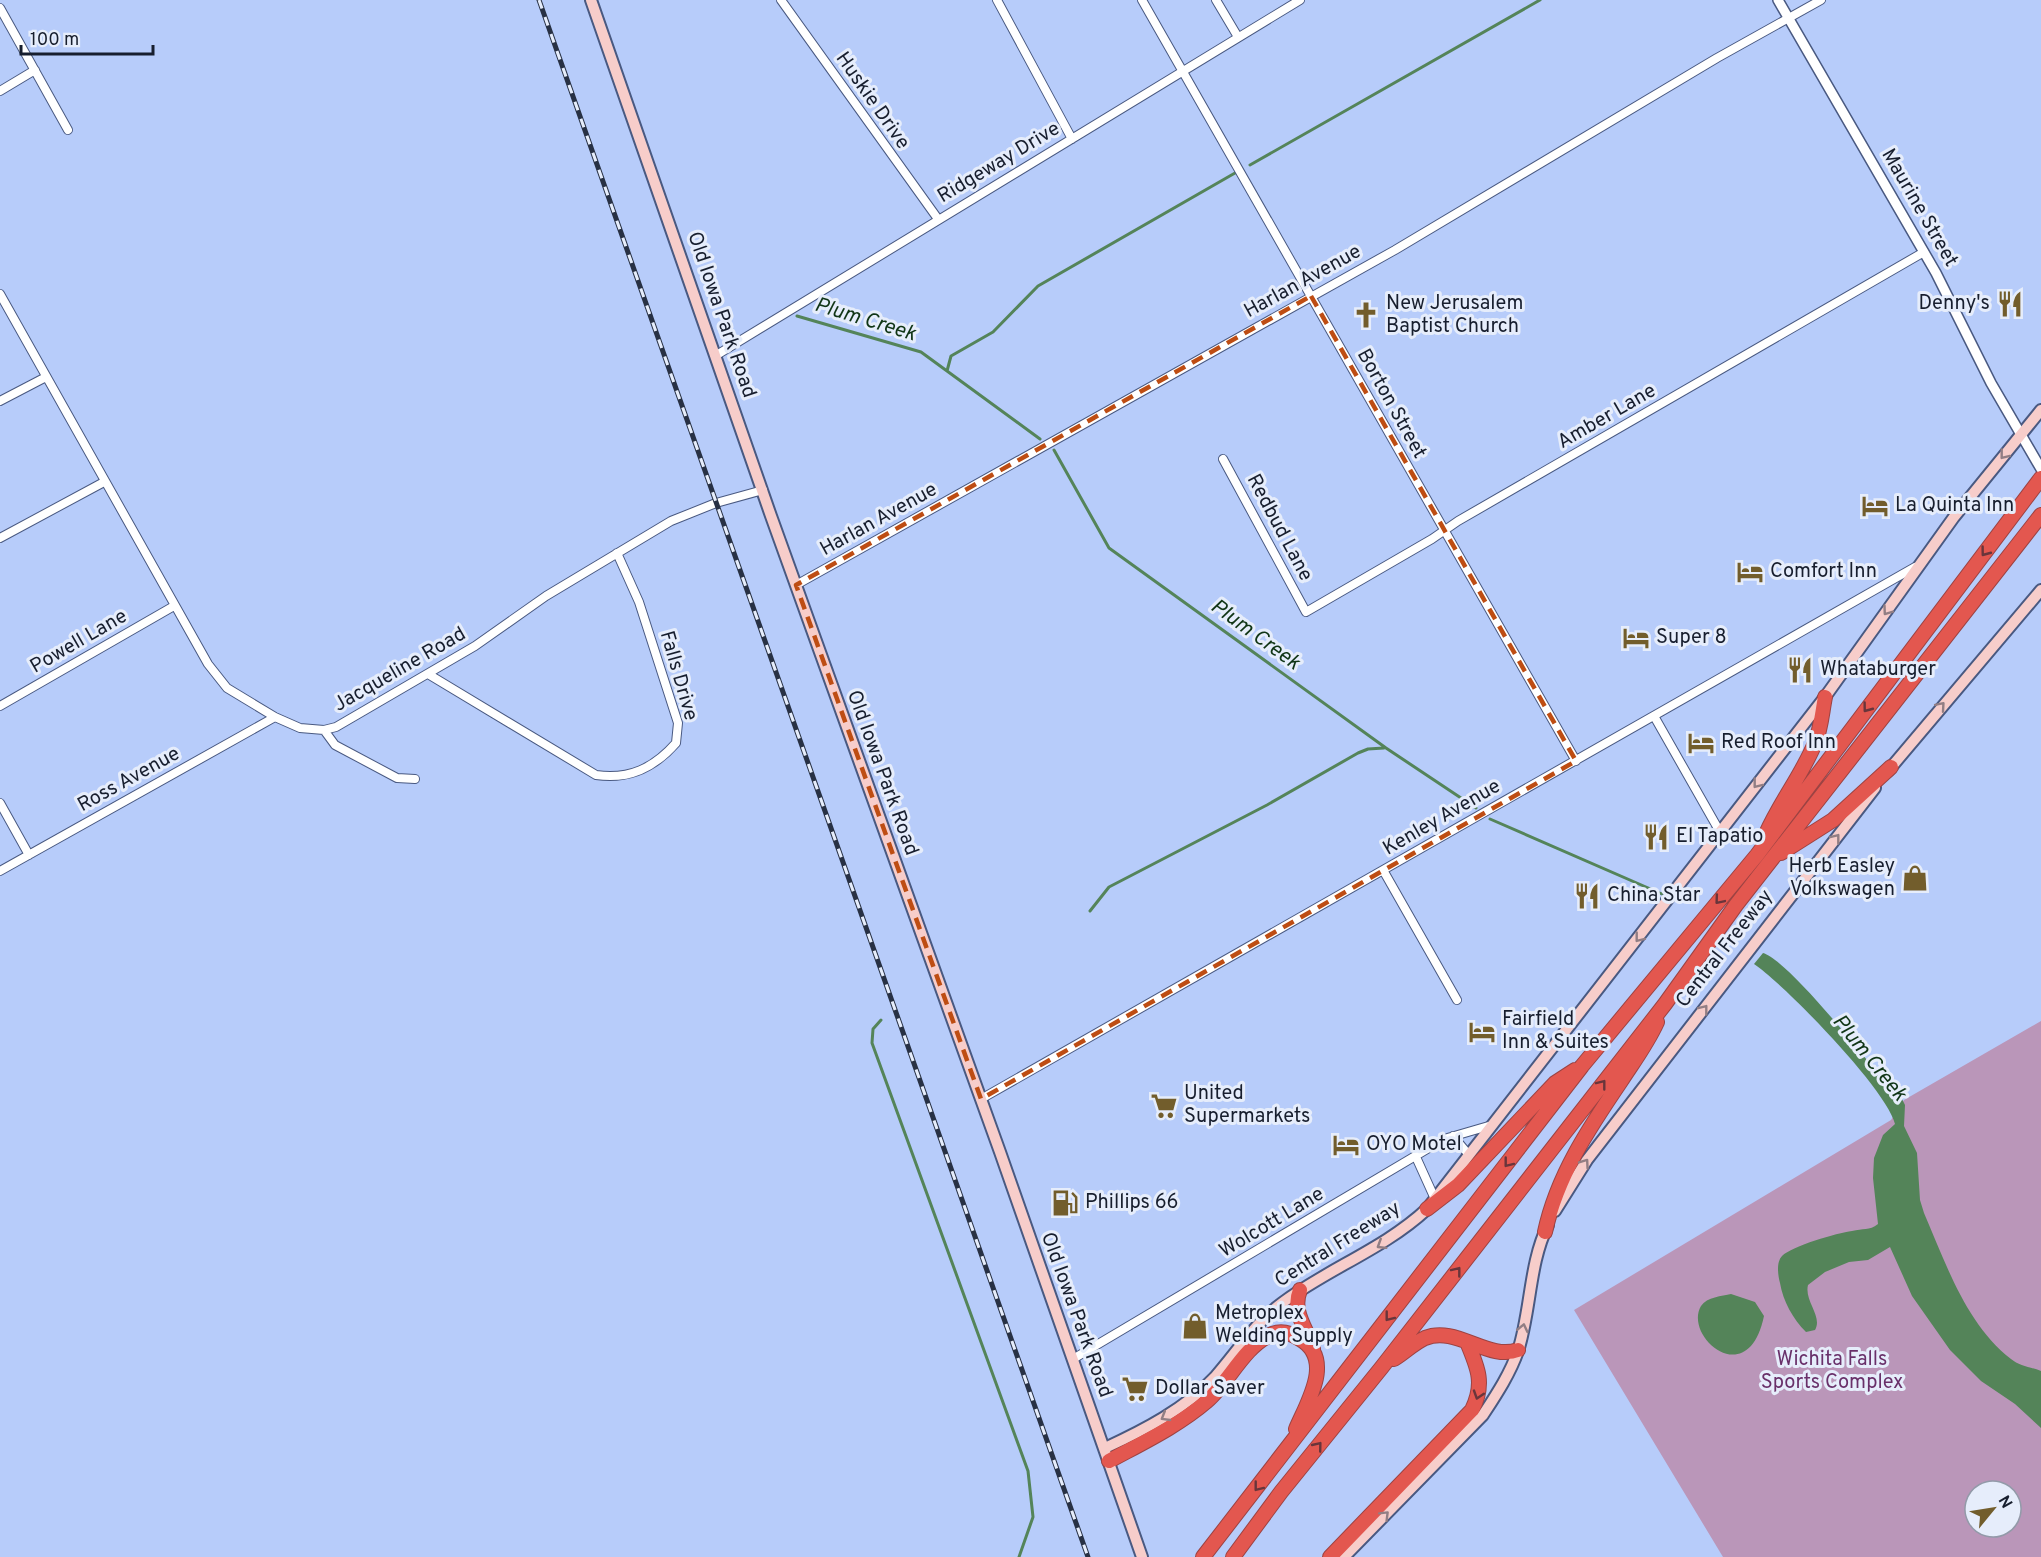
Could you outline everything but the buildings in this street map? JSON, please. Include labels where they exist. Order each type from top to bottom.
[{"type":"highway","name":"Central Freeway","points":[[1203,1557],[1582,1066],[1757,855],[2041,478]]},
{"type":"highway","name":"Central Freeway","points":[[1233,1557],[1281,1492],[1382,1367],[1665,1004],[1772,859],[2041,515]]},
{"type":"highway","points":[[1757,855],[1777,808],[1808,760],[1817,740],[1825,697]]},
{"type":"highway","points":[[1772,859],[1833,820],[1891,767]]},
{"type":"highway","points":[[1545,1232],[1552,1200],[1583,1139],[1646,1046],[1665,1004]]},
{"type":"highway","points":[[1431,1204],[1458,1185],[1555,1083],[1582,1066]]},
{"type":"highway","points":[[1288,1448],[1318,1373],[1308,1332],[1296,1311],[1295,1301],[1300,1290]]},
{"type":"highway","points":[[1107,1455],[1165,1431],[1207,1401],[1263,1339],[1273,1334],[1290,1334],[1307,1343],[1315,1354]]},
{"type":"highway","points":[[1382,1367],[1426,1337],[1441,1336],[1502,1353],[1518,1350]]},
{"type":"highway","points":[[1330,1557],[1472,1410],[1481,1386],[1480,1371],[1467,1342]]},
{"type":"main road","name":"Old Iowa Park Road","points":[[591,0],[796,585],[981,1099],[1142,1557]]},
{"type":"main road","name":"Central Freeway","points":[[1107,1455],[1201,1390],[1268,1314],[1300,1290],[1408,1227],[1431,1204],[1825,697],[1954,517],[2041,410]]},
{"type":"main road","name":"Central Freeway","points":[[1344,1557],[1483,1415],[1498,1393],[1518,1350],[1545,1232],[1566,1191],[1587,1160],[1891,767],[2041,590]]},
{"type":"street","name":"Huskie Drive","points":[[781,0],[938,219]]},
{"type":"street","points":[[997,0],[1072,139]]},
{"type":"street","name":"Borton Street","points":[[1142,0],[1576,761]]},
{"type":"street","points":[[1216,0],[1238,37]]},
{"type":"street","name":"Ridgeway Drive","points":[[715,356],[1300,0]]},
{"type":"street","name":"Maurine Street","points":[[1778,0],[1924,252],[1990,383],[2041,468]]},
{"type":"street","name":"Harlan Avenue","points":[[796,585],[1395,250],[1718,58],[1821,0]]},
{"type":"street","points":[[0,8],[68,130]]},
{"type":"street","points":[[0,91],[35,70]]},
{"type":"street","name":"Amber Lane","points":[[1306,612],[1924,252]]},
{"type":"street","name":"Jacqueline Road","points":[[0,294],[174,606],[219,679],[243,699],[300,728],[324,730],[349,720],[428,674],[617,553],[686,513],[763,490]]},
{"type":"street","points":[[0,401],[46,377]]},
{"type":"street","name":"Redbud Lane","points":[[1223,459],[1306,612]]},
{"type":"street","points":[[0,538],[104,482]]},
{"type":"street","name":"Falls Drive","points":[[428,674],[596,775],[617,778],[647,767],[676,743],[678,723],[639,602],[617,553]]},
{"type":"street","name":"Kenley Avenue","points":[[981,1099],[1920,565]]},
{"type":"street","name":"Powell Lane","points":[[0,706],[174,606]]},
{"type":"street","points":[[1654,716],[1720,832]]},
{"type":"street","name":"Ross Avenue","points":[[0,872],[275,717]]},
{"type":"street","points":[[324,730],[335,746],[397,778],[415,779]]},
{"type":"street","points":[[0,803],[29,855]]},
{"type":"street","points":[[1383,870],[1457,1000]]},
{"type":"street","name":"Wolcott Lane","points":[[1073,1359],[1444,1139],[1493,1125]]},
{"type":"street","points":[[1453,1136],[1469,1155]]},
{"type":"street","points":[[1416,1157],[1431,1204]]},
{"type":"highlighted area","points":[[1311,296],[1576,761],[981,1099],[796,585]]},
{"type":"green space","name":"Wichita Falls Sports Complex","points":[[2041,1021],[2041,1557],[1723,1557],[1574,1310],[1891,1120],[1904,1100]]},
{"type":"shaded area","points":[[1763,953],[1776,960],[1792,975],[1896,1096],[1902,1099],[1905,1105],[1904,1126],[1917,1153],[1920,1200],[1924,1213],[1959,1292],[1982,1329],[1995,1345],[2014,1361],[2041,1371],[2041,1428],[2015,1404],[1981,1381],[1950,1350],[1912,1296],[1890,1247],[1868,1260],[1849,1262],[1825,1272],[1808,1285],[1807,1291],[1817,1319],[1815,1330],[1806,1332],[1793,1316],[1786,1303],[1779,1280],[1780,1259],[1787,1252],[1805,1244],[1878,1224],[1873,1178],[1874,1158],[1883,1135],[1895,1124],[1888,1108],[1874,1088],[1833,1039],[1788,993],[1754,964]]},
{"type":"shaded area","points":[[1731,1294],[1755,1302],[1764,1316],[1756,1339],[1745,1351],[1732,1355],[1720,1351],[1709,1343],[1701,1331],[1698,1318],[1704,1303],[1715,1297]]},
{"type":"waterway","points":[[1250,165],[1540,0]]},
{"type":"waterway","points":[[947,371],[951,356],[993,332],[1038,286],[1235,173]]},
{"type":"waterway","name":"Plum Creek","points":[[797,316],[921,352],[1040,439]]},
{"type":"waterway","name":"Plum Creek","points":[[1054,450],[1109,548],[1386,748],[1476,808]]},
{"type":"waterway","points":[[1090,911],[1109,887],[1267,805],[1358,753],[1368,749],[1384,748]]},
{"type":"waterway","name":"Plum Creek","points":[[1490,819],[1662,894]]},
{"type":"waterway","points":[[881,1020],[873,1029],[872,1043],[1028,1471],[1033,1517],[1019,1557]]},
{"type":"railway","points":[[539,0],[1088,1557]]},
{"type":"place","name":"Denny's","points":[[2010,304]]},
{"type":"place","name":"New Jerusalem Baptist Church","points":[[1366,315]]},
{"type":"place","name":"La Quinta Inn","points":[[1875,506]]},
{"type":"place","name":"Comfort Inn","points":[[1750,572]]},
{"type":"place","name":"Super 8","points":[[1636,638]]},
{"type":"place","name":"Whataburger","points":[[1800,670]]},
{"type":"place","name":"Red Roof Inn","points":[[1701,743]]},
{"type":"place","name":"El Tapatio","points":[[1656,837]]},
{"type":"place","name":"Herb Easley Volkswagen","points":[[1915,878]]},
{"type":"place","name":"China Star","points":[[1587,896]]},
{"type":"place","name":"Fairfield Inn & Suites","points":[[1482,1032]]},
{"type":"place","name":"United Supermarkets","points":[[1164,1106]]},
{"type":"place","name":"OYO Motel","points":[[1346,1145]]},
{"type":"place","name":"Phillips 66","points":[[1065,1203]]},
{"type":"place","name":"Metroplex Welding Supply","points":[[1195,1326]]},
{"type":"place","name":"Dollar Saver","points":[[1135,1389]]}]
